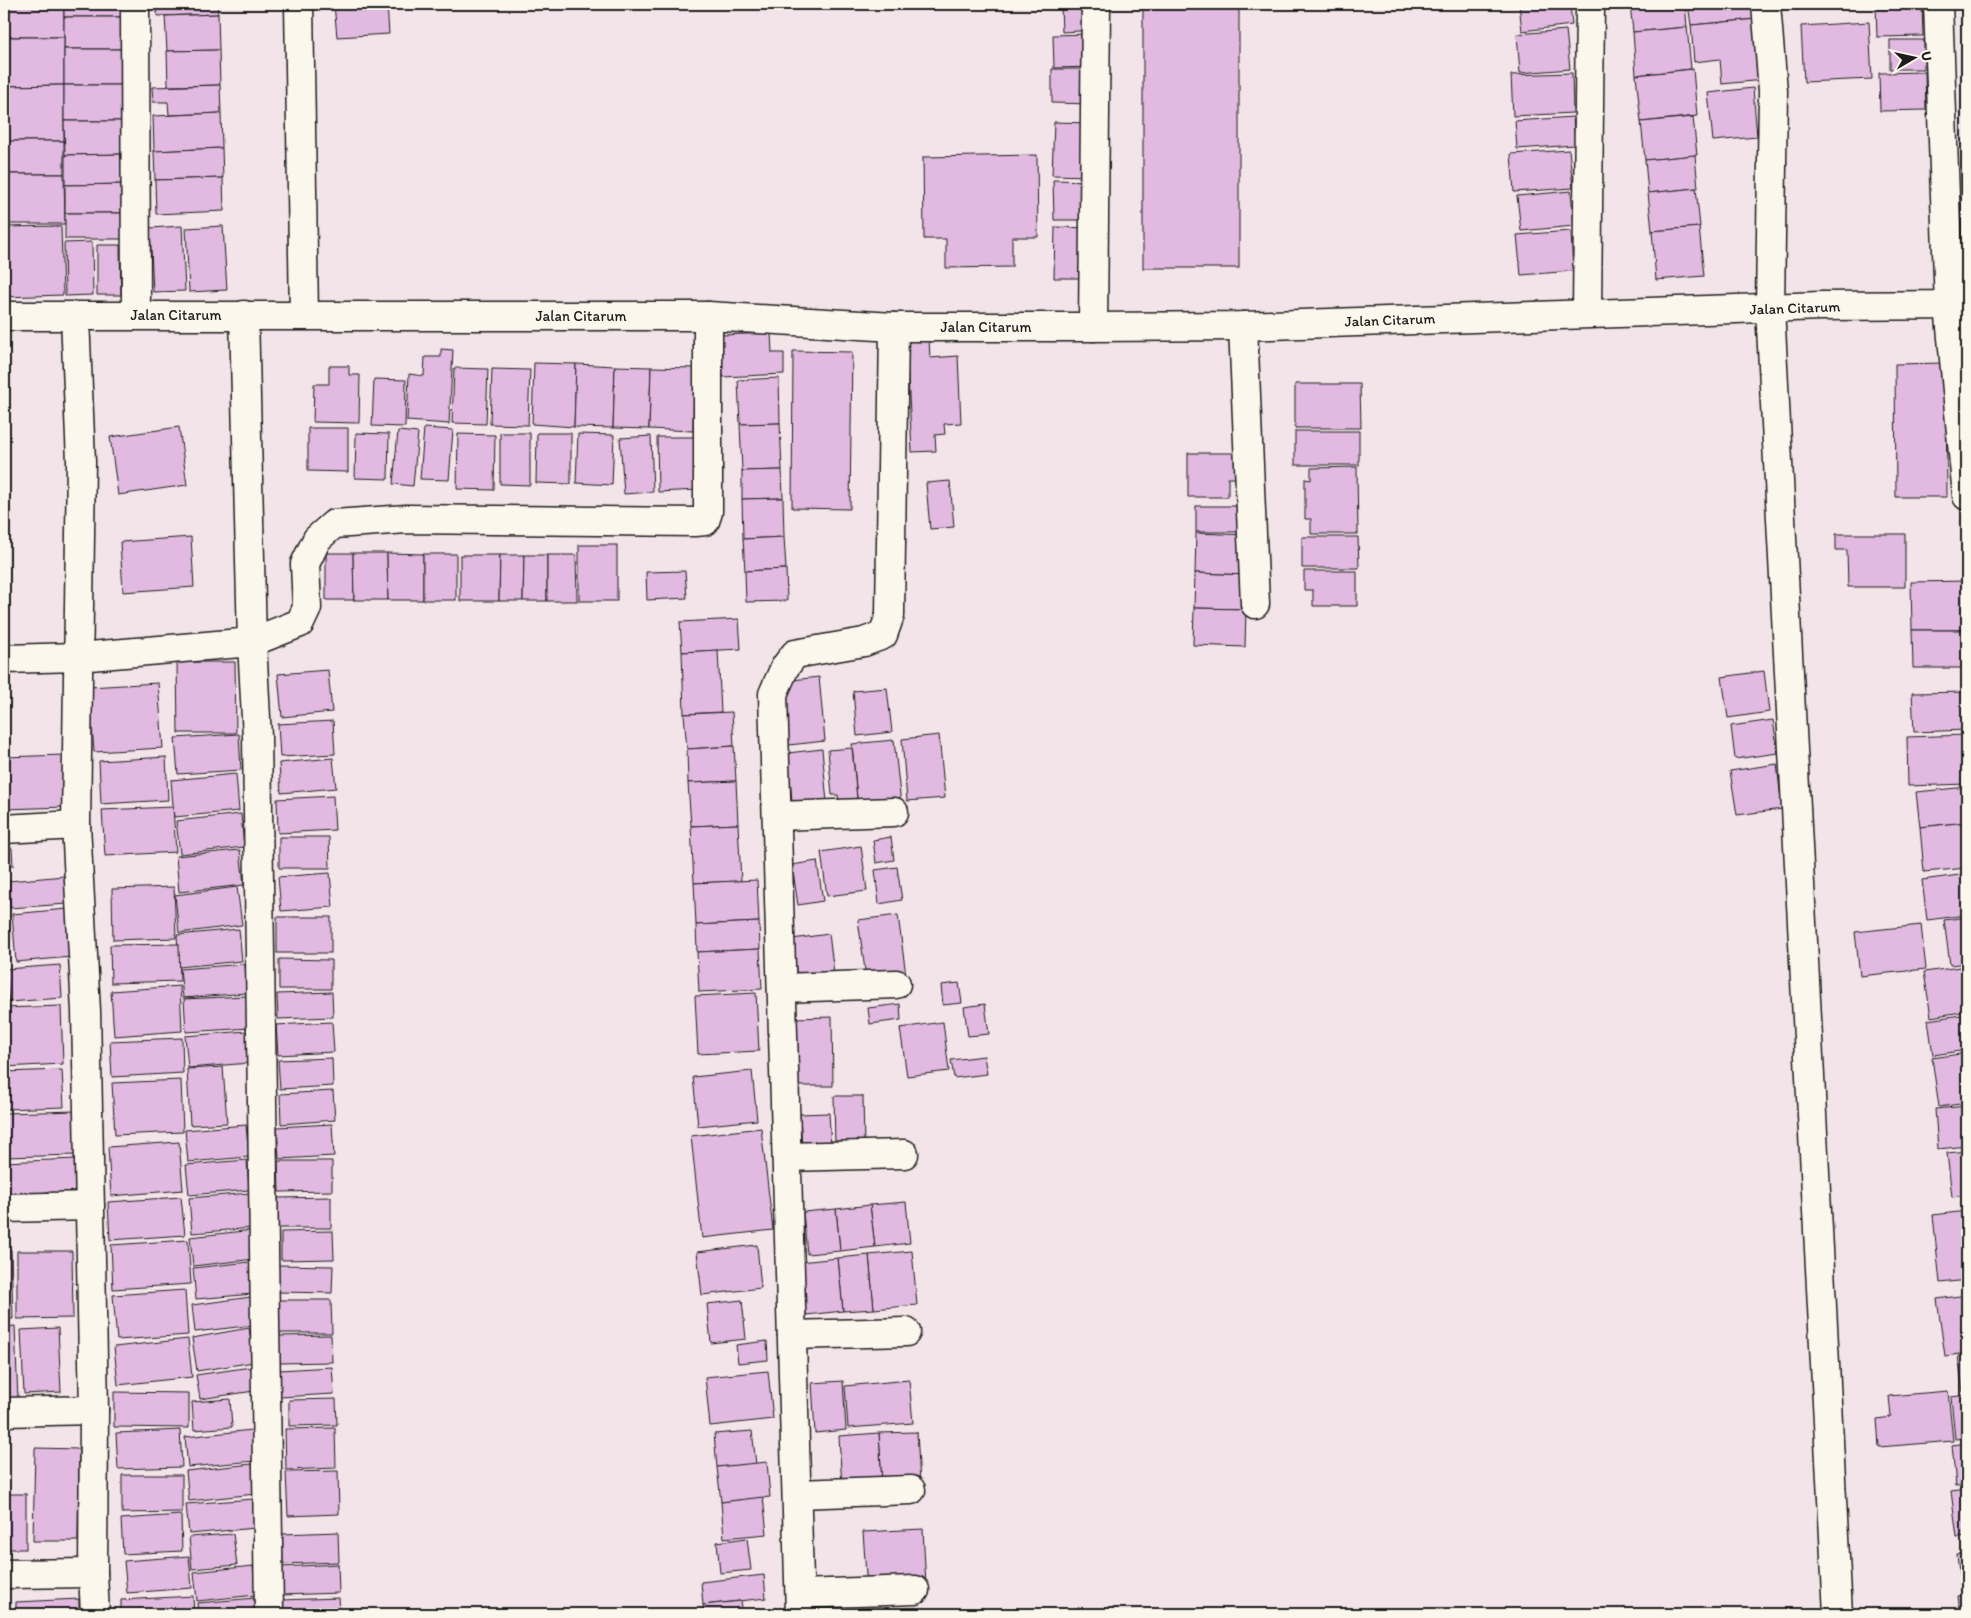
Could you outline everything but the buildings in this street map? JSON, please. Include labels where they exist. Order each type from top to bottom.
[{"type":"street","points":[[135,4],[136,315]]},
{"type":"street","points":[[299,4],[304,315]]},
{"type":"street","points":[[1093,327],[1096,4]]},
{"type":"street","points":[[1587,313],[1590,4]]},
{"type":"street","points":[[1766,4],[1773,91],[1775,309],[1838,1614]]},
{"type":"street","points":[[1938,4],[1958,306],[1967,496]]},
{"type":"street","name":"Jalan Citarum","points":[[4,316],[708,316],[894,327],[1093,327],[1243,326],[1821,306],[1958,306]]},
{"type":"street","points":[[244,315],[252,642],[257,747],[269,1614]]},
{"type":"street","points":[[4,659],[78,657],[252,642],[300,623],[307,608],[305,564],[317,539],[334,524],[407,519],[705,521],[708,512],[708,316]]},
{"type":"street","points":[[75,317],[81,462],[76,825],[86,1010],[94,1410],[93,1573],[95,1614]]},
{"type":"street","points":[[1243,326],[1255,604]]},
{"type":"street","points":[[894,327],[890,615],[883,635],[864,642],[795,654],[785,667],[773,694],[800,1604],[915,1590]]},
{"type":"street","points":[[777,816],[894,812]]},
{"type":"street","points":[[4,829],[76,825]]},
{"type":"street","points":[[782,988],[896,984]]},
{"type":"street","points":[[787,1157],[904,1154]]},
{"type":"street","points":[[4,1208],[90,1206]]},
{"type":"street","points":[[792,1335],[906,1332]]},
{"type":"street","points":[[4,1412],[94,1410]]},
{"type":"street","points":[[796,1494],[911,1490]]},
{"type":"street","points":[[4,1574],[93,1573]]}]
